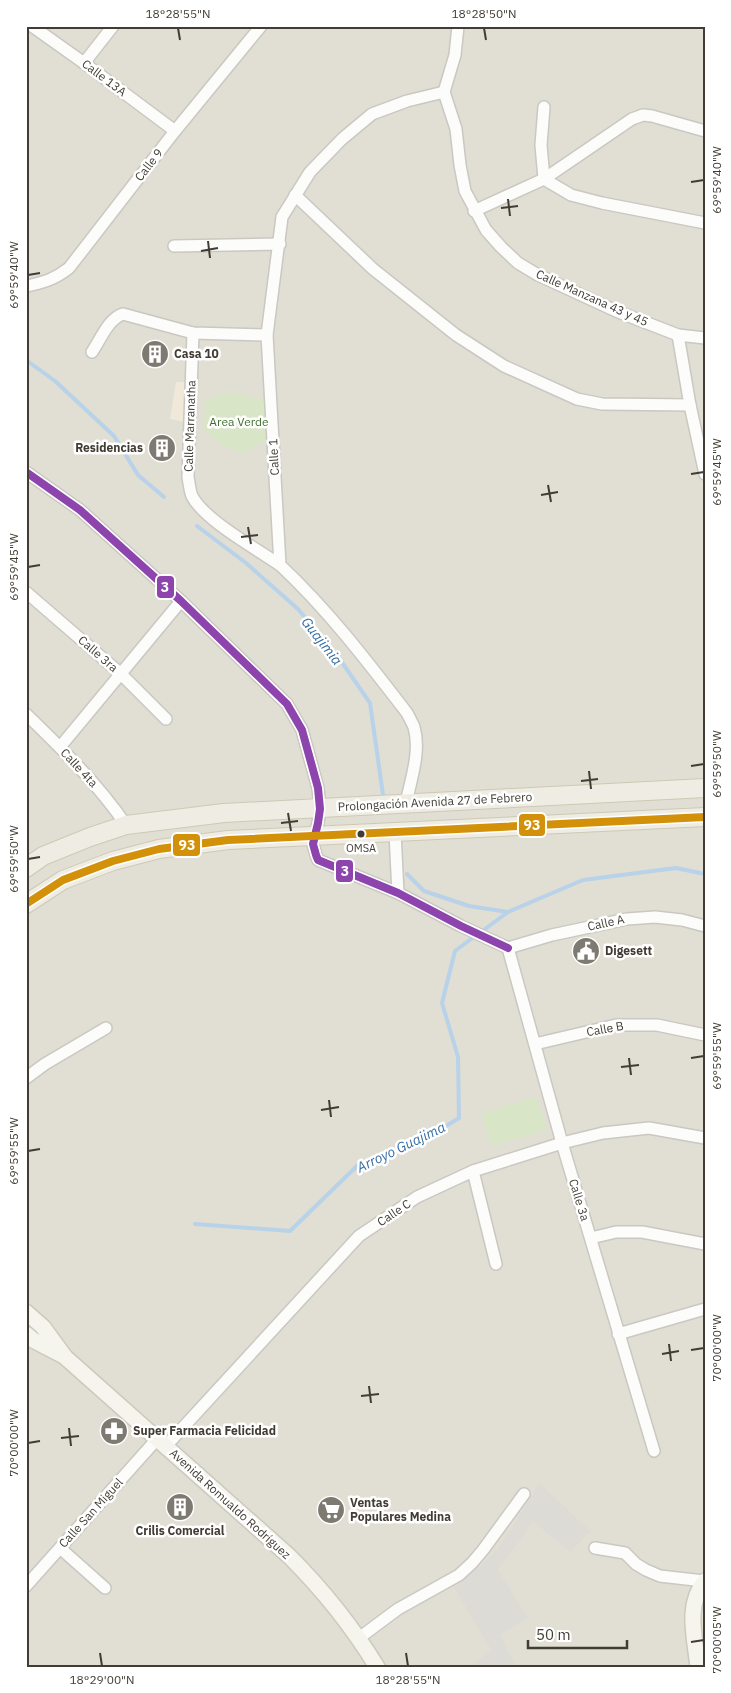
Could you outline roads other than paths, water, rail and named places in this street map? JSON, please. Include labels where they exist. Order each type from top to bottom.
[{"type":"main road","name":"Prolongación Avenida 27 de Febrero","points":[[26,868],[43,856],[126,825],[224,813],[705,788]]},
{"type":"main road","points":[[26,904],[63,880],[113,861],[159,849],[228,840],[705,817]]},
{"type":"main road","name":"Avenida Romualdo Rodríguez","points":[[26,1312],[43,1327],[65,1357],[289,1556],[332,1602],[377,1667]]},
{"type":"main road","name":"Avenida Romualdo Rodríguez","points":[[26,1334],[33,1340],[65,1357]]},
{"type":"main road","points":[[698,1667],[692,1620],[695,1596],[704,1581]]},
{"type":"street","name":"Calle 13A","points":[[32,26],[175,131]]},
{"type":"street","points":[[84,63],[112,26]]},
{"type":"street","name":"Calle 9","points":[[26,286],[41,284],[56,278],[69,268],[175,131],[261,26]]},
{"type":"street","points":[[444,92],[455,55],[458,26]]},
{"type":"street","name":"Calle 1","points":[[280,565],[267,335],[282,217],[310,172],[342,139],[372,114],[407,101],[444,92]]},
{"type":"street","name":"Calle Manzana 43 y 45","points":[[444,92],[456,129],[464,191],[486,230],[501,247],[518,263],[538,275],[616,311],[678,335],[705,338]]},
{"type":"street","points":[[544,107],[540,145],[544,179]]},
{"type":"street","points":[[474,211],[544,179],[632,119],[643,116],[660,117],[705,131]]},
{"type":"street","points":[[544,179],[571,195],[602,204],[705,223]]},
{"type":"street","points":[[296,195],[373,269],[456,335],[504,366],[577,399],[602,404],[690,405]]},
{"type":"street","points":[[174,246],[280,244]]},
{"type":"street","points":[[92,352],[112,321],[123,314],[193,333],[267,335]]},
{"type":"street","name":"Calle Marranatha","points":[[193,333],[188,477],[192,495],[200,507],[213,520],[280,565]]},
{"type":"street","points":[[678,335],[690,405],[705,474]]},
{"type":"street","points":[[26,472],[80,510],[181,601],[287,704],[302,730],[318,788],[320,809],[314,836],[314,850],[318,860],[398,893],[508,948]]},
{"type":"street","points":[[280,565],[304,587],[343,630],[407,713],[414,728],[415,758],[406,803]]},
{"type":"street","name":"Calle 3ra","points":[[26,592],[121,674],[166,719]]},
{"type":"street","points":[[60,747],[181,601]]},
{"type":"street","name":"Calle 4ta","points":[[26,714],[60,747],[112,805],[126,825]]},
{"type":"street","points":[[395,833],[398,893]]},
{"type":"street","name":"Calle A","points":[[508,948],[552,935],[626,918],[655,917],[682,920],[705,926]]},
{"type":"street","name":"Calle 3a","points":[[508,948],[562,1143],[654,1451]]},
{"type":"street","name":"Calle B","points":[[535,1044],[616,1025],[657,1025],[705,1034]]},
{"type":"street","points":[[26,1078],[45,1064],[106,1028]]},
{"type":"street","name":"Calle C","points":[[161,1443],[360,1236],[417,1197],[473,1171],[562,1143],[603,1133],[649,1128],[705,1138]]},
{"type":"street","points":[[473,1171],[496,1264]]},
{"type":"street","points":[[591,1238],[616,1232],[642,1232],[705,1244]]},
{"type":"street","points":[[618,1334],[705,1309]]},
{"type":"street","name":"Calle San Miguel","points":[[26,1586],[161,1443]]},
{"type":"street","points":[[358,1638],[398,1609],[458,1575],[472,1563],[524,1494]]},
{"type":"street","points":[[60,1548],[105,1588]]},
{"type":"street","points":[[595,1548],[624,1553],[636,1564],[660,1576],[704,1581]]},
{"type":"waterway","name":"Guajimia","points":[[26,360],[55,381],[114,436],[138,475],[164,497]]},
{"type":"waterway","name":"Guajimia","points":[[197,526],[246,563],[298,609],[339,658],[370,703],[383,795]]},
{"type":"waterway","name":"Arroyo Guajima","points":[[481,932],[508,912],[583,880],[676,868],[705,874]]},
{"type":"waterway","name":"Guajimia","points":[[407,874],[424,891],[469,906],[508,912]]},
{"type":"waterway","name":"Arroyo Guajima","points":[[195,1224],[290,1231],[358,1165],[428,1137],[459,1118],[458,1057],[442,1003],[455,951],[475,936]]},
{"type":"place","name":"Casa 10","points":[[155,354]]},
{"type":"place","name":"Residencias","points":[[162,448]]},
{"type":"place","name":"OMSA","points":[[361,834]]},
{"type":"place","name":"Digesett","points":[[586,951]]},
{"type":"place","name":"Super Farmacia Felicidad","points":[[114,1431]]},
{"type":"place","name":"Crilis Comercial","points":[[180,1507]]},
{"type":"place","name":"Ventas Populares Medina","points":[[331,1510]]},
{"type":"park label","name":"Area Verde","points":[[239,422]]}]
